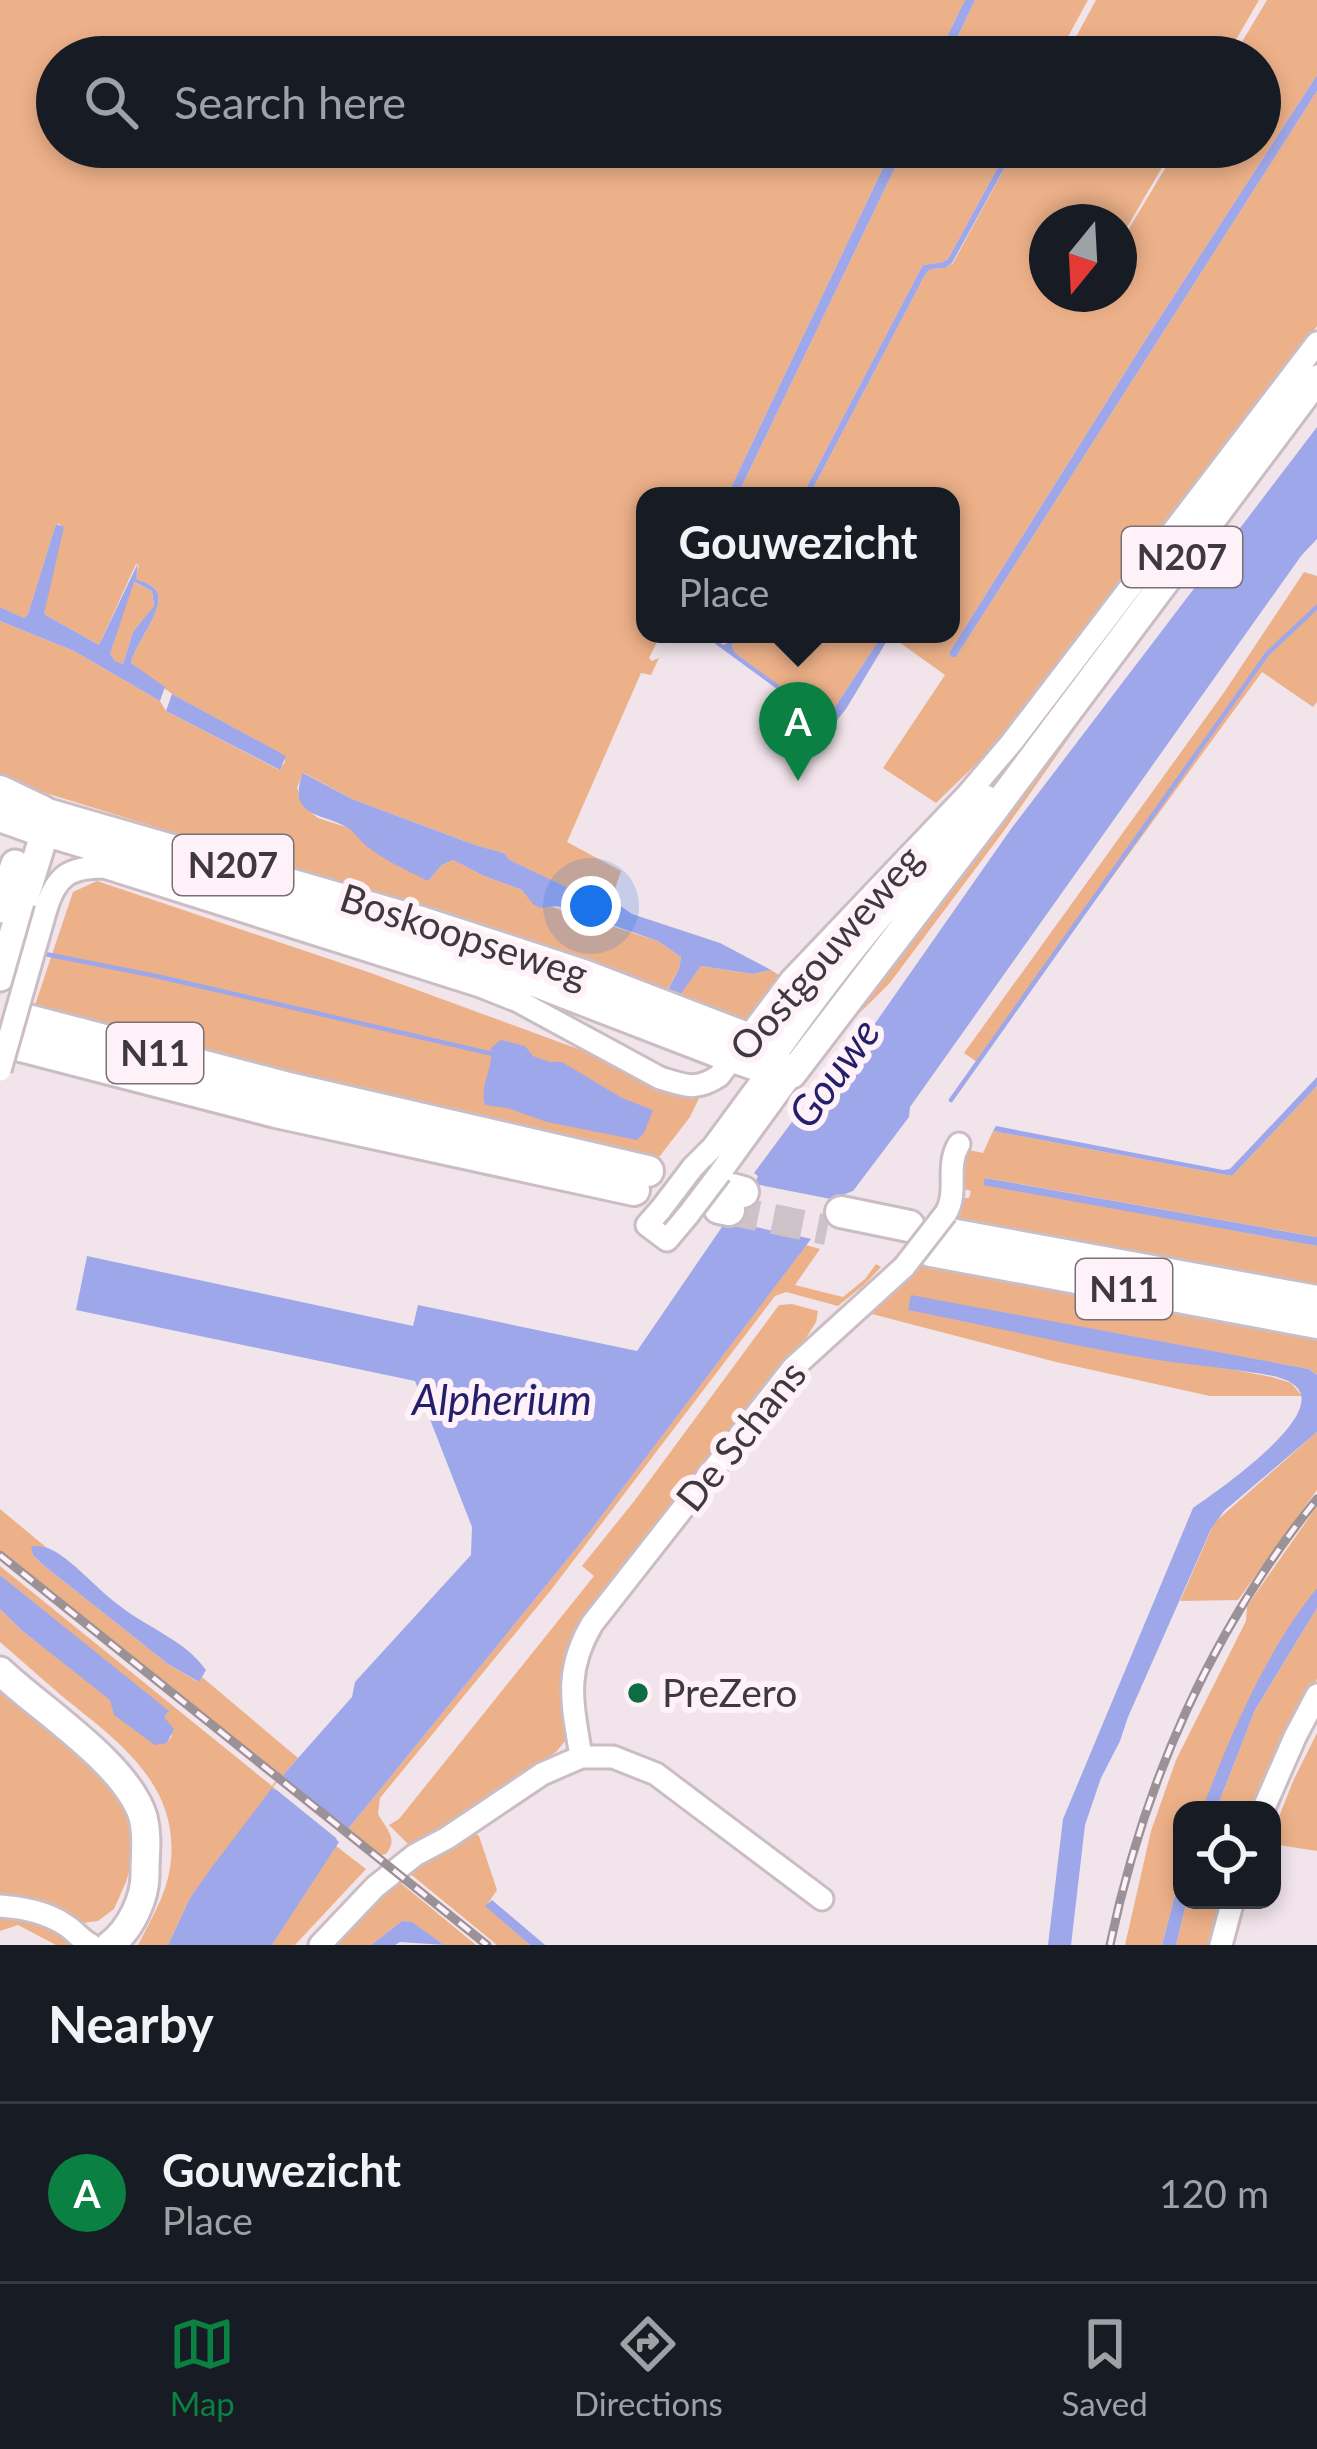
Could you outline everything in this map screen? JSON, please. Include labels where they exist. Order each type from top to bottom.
[{"type":"highway","points":[[0,790],[29,821]]},
{"type":"highway","name":"N11","points":[[14,1045],[276,1112],[640,1180]]},
{"type":"highway","points":[[834,1221],[903,1246]]},
{"type":"highway","name":"N11","points":[[941,1232],[1317,1301]]},
{"type":"highway","name":"N11","points":[[941,1232],[1317,1323]]},
{"type":"main road","name":"N207","points":[[783,1054],[1047,736],[1317,379]]},
{"type":"main road","name":"N207","points":[[783,1054],[846,956],[948,836],[1047,736]]},
{"type":"main road","name":"Boskoopseweg","points":[[29,821],[538,984],[731,1053],[783,1054]]},
{"type":"main road","points":[[0,977],[18,904],[29,821]]},
{"type":"main road","points":[[731,1053],[764,1035],[783,1054]]},
{"type":"main road","points":[[0,1671],[120,1774],[137,1800],[147,1843],[145,1868],[109,1931],[110,1945]]},
{"type":"street","name":"Oostgouweweg","points":[[14,1045],[18,904],[72,872],[104,867],[481,986],[672,1082],[703,1087],[719,1076],[731,1053],[791,980],[1012,742],[1317,344]]},
{"type":"street","points":[[731,1053],[738,1088],[736,1112]]},
{"type":"street","points":[[783,1054],[722,1198],[667,1240],[646,1225],[783,1054]]},
{"type":"street","name":"De Schans","points":[[581,1757],[571,1679],[592,1624],[793,1368],[903,1246],[941,1232],[953,1196],[951,1165],[959,1144]]},
{"type":"street","points":[[1267,1801],[1317,1696]]},
{"type":"street","points":[[320,1945],[375,1887],[415,1856],[542,1774],[581,1757],[613,1757],[671,1784],[822,1899]]},
{"type":"street","points":[[0,1906],[36,1911],[86,1930],[110,1945]]},
{"type":"street","points":[[1221,1945],[1231,1909]]},
{"type":"street","points":[[72,1928],[91,1945]]},
{"type":"shaded area","points":[[0,0],[965,0],[947,36],[36,36],[36,168],[883,168],[731,487],[636,487],[636,643],[656,643],[649,658],[659,658],[651,675],[641,673],[567,842],[621,871],[611,901],[606,905],[596,902],[504,853],[352,799],[304,773],[297,787],[302,805],[318,818],[349,828],[428,881],[453,860],[549,906],[658,941],[681,957],[667,990],[679,995],[701,966],[753,974],[771,970],[779,975],[746,1026],[423,909],[0,779],[0,621],[74,651],[160,701],[166,711],[279,770],[285,756],[172,694],[131,663],[158,603],[154,588],[135,579],[139,565],[99,645],[44,614],[60,524],[56,524],[28,614],[24,618],[0,607]]},
{"type":"shaded area","points":[[975,0],[1088,0],[1068,36],[958,36]]},
{"type":"shaded area","points":[[1096,0],[1259,0],[1238,36],[1076,36]]},
{"type":"shaded area","points":[[1267,0],[1317,0],[1317,75],[1281,131],[1281,36],[1246,36]]},
{"type":"shaded area","points":[[1317,91],[1317,326],[1011,730],[936,803],[883,768],[945,675],[901,643],[955,643],[949,653],[956,657],[1268,168],[1281,168],[1281,147]]},
{"type":"shaded area","points":[[895,168],[998,168],[948,259],[923,265],[807,487],[741,487]]},
{"type":"shaded area","points":[[1005,168],[1162,168],[1137,210],[1137,204],[1029,204],[1029,312],[1137,312],[1137,215],[1165,168],[1257,168],[960,635],[960,487],[814,487],[925,275],[953,263]]},
{"type":"shaded area","points":[[1304,572],[1317,576],[1317,702],[1313,707],[1262,672],[977,1062],[964,1053],[1225,691]]},
{"type":"shaded area","points":[[133,582],[152,591],[154,607],[133,632],[123,664],[110,654]]},
{"type":"shaded area","points":[[1136,642],[889,984],[838,1034]]},
{"type":"shaded area","points":[[734,643],[877,643],[833,710],[822,718],[732,647]]},
{"type":"shaded area","points":[[97,881],[368,972],[701,1094],[690,1117],[656,1161],[34,1008],[73,892]]},
{"type":"shaded area","points":[[1317,1086],[1317,1237],[986,1178],[983,1184],[1317,1246],[1317,1293],[954,1220],[971,1191],[961,1188],[961,1158],[969,1150],[983,1153],[993,1131],[1232,1176]]},
{"type":"shaded area","points":[[806,1245],[820,1249],[795,1285],[843,1297],[876,1264],[881,1267],[838,1306],[786,1292],[775,1296],[551,1590],[380,1798],[378,1814],[391,1838],[390,1848],[381,1855],[348,1829],[588,1534]]},
{"type":"shaded area","points":[[919,1265],[966,1275],[968,1268],[1317,1331],[1317,1375],[1309,1369],[912,1296],[1154,1359],[1272,1377],[1291,1383],[1302,1396],[1210,1396],[868,1313]]},
{"type":"shaded area","points":[[779,1305],[818,1311],[806,1338],[587,1620],[566,1740],[418,1854],[389,1825],[399,1819],[594,1576],[582,1566]]},
{"type":"shaded area","points":[[1317,1432],[1317,1490],[1238,1600],[1180,1601],[1214,1523]]},
{"type":"shaded area","points":[[1317,1506],[1317,1588],[1248,1702],[1206,1801],[1173,1801],[1173,1903],[1162,1945],[1125,1945],[1151,1831],[1176,1760],[1246,1621],[1247,1606]]},
{"type":"shaded area","points":[[0,1509],[47,1548],[32,1546],[42,1564],[168,1664],[198,1682],[202,1677],[298,1758],[190,1898],[168,1945],[138,1945],[170,1868],[171,1839],[156,1790],[125,1749],[0,1642],[0,1609],[167,1743],[172,1736],[163,1717],[169,1712],[0,1575],[0,1566],[272,1786],[280,1776],[0,1550]]},
{"type":"shaded area","points":[[1317,1608],[1317,1679],[1258,1801],[1220,1801],[1255,1710]]},
{"type":"shaded area","points":[[0,1685],[105,1781],[130,1818],[135,1852],[126,1882],[114,1909],[98,1921],[83,1923],[33,1901],[0,1900]]},
{"type":"shaded area","points":[[1317,1733],[1317,1851],[1281,1845],[1281,1812]]},
{"type":"shaded area","points":[[465,1833],[479,1836],[497,1890],[486,1906],[530,1945],[497,1945],[408,1872]]},
{"type":"shaded area","points":[[336,1846],[366,1869],[295,1945],[272,1945]]},
{"type":"shaded area","points":[[397,1880],[476,1945],[444,1945],[402,1921],[371,1945],[329,1945]]},
{"type":"shaded area","points":[[1185,1909],[1223,1909],[1213,1945],[1176,1945]]},
{"type":"shaded area","points":[[20,1914],[76,1945],[56,1945],[18,1925],[0,1931],[0,1915]]},
{"type":"water","points":[[965,0],[975,0],[958,36],[947,36]]},
{"type":"water","points":[[1317,75],[1317,91],[1281,147],[1281,131]]},
{"type":"water","points":[[883,168],[895,168],[741,487],[731,487]]},
{"type":"water","points":[[998,168],[1004,168],[952,263],[925,275],[814,487],[807,487],[923,265],[948,259]]},
{"type":"water","points":[[1257,168],[1268,168],[956,657],[951,657],[949,653],[960,643],[960,635]]},
{"type":"water","points":[[1317,427],[1317,539],[853,1191],[845,1194],[588,1534],[336,1839],[339,1842],[272,1945],[168,1945],[190,1898],[272,1788],[352,1697],[355,1682],[471,1555],[472,1527],[415,1381],[76,1310],[87,1256],[413,1326],[418,1305],[637,1351],[724,1224],[748,1198],[758,1176],[754,1173],[838,1060],[853,1055],[1011,829]]},
{"type":"water","points":[[56,524],[64,527],[44,614],[99,645],[138,563],[136,579],[154,588],[158,603],[131,663],[165,687],[160,701],[74,651],[0,621],[0,607],[24,618]],"holes":[[[134,582],[152,591],[154,606],[133,632],[123,664],[115,661],[110,654]]]},
{"type":"water","points":[[714,643],[734,643],[735,653],[822,717],[833,710],[877,643],[886,643],[828,731]]},
{"type":"water","points":[[172,694],[286,756],[280,770],[166,711]]},
{"type":"water","points":[[303,773],[352,799],[504,853],[597,902],[606,905],[612,900],[632,914],[720,943],[771,970],[753,974],[701,966],[679,996],[667,991],[681,957],[658,941],[557,906],[540,908],[522,890],[453,860],[428,881],[376,853],[348,828],[303,806],[299,788]]},
{"type":"water","points":[[501,1040],[525,1046],[533,1056],[562,1062],[622,1098],[653,1110],[644,1133],[637,1140],[485,1105],[491,1048]]},
{"type":"water","points":[[1317,1077],[1317,1086],[1232,1176],[993,1131],[996,1126],[1230,1169]]},
{"type":"water","points":[[985,1178],[1317,1237],[1317,1246],[983,1185]]},
{"type":"water","points":[[911,1295],[1309,1369],[1317,1375],[1317,1432],[1224,1511],[1211,1529],[1101,1778],[1085,1825],[1071,1945],[1048,1945],[1063,1819],[1193,1508],[1279,1439],[1301,1406],[1300,1392],[1274,1376],[1121,1354],[908,1310]]},
{"type":"water","points":[[31,1546],[58,1554],[108,1597],[187,1650],[206,1670],[199,1682],[168,1664],[42,1564]]},
{"type":"water","points":[[0,1575],[169,1711],[164,1717],[174,1729],[167,1743],[155,1745],[114,1715],[110,1700],[0,1609]]},
{"type":"water","points":[[1317,1588],[1317,1608],[1255,1710],[1220,1801],[1206,1801],[1251,1694]]},
{"type":"water","points":[[492,1900],[545,1945],[530,1945],[485,1906]]},
{"type":"water","points":[[1173,1903],[1173,1909],[1185,1909],[1176,1945],[1162,1945]]},
{"type":"water","points":[[402,1921],[412,1922],[444,1945],[371,1945]]},
{"type":"pier","points":[[750,1183],[846,1202],[817,1240],[722,1220]]},
{"type":"pier","points":[[281,1777],[349,1832],[341,1842],[273,1787]]},
{"type":"waterway","points":[[951,1100],[1267,654],[1317,607]]},
{"type":"waterway","points":[[40,953],[493,1054]]},
{"type":"tunnel","points":[[729,1210],[827,1230]]},
{"type":"railway","points":[[1110,1945],[1142,1825],[1187,1710],[1245,1601],[1317,1499]]},
{"type":"railway","points":[[0,1555],[487,1945]]},
{"type":"place","name":"Gouwezicht","points":[[798,781]]},
{"type":"place","name":"PreZero","points":[[638,1693]]},
{"type":"water label","name":"Gouwe","points":[[834,1073]]},
{"type":"water label","name":"Alpherium","points":[[502,1400]]}]
